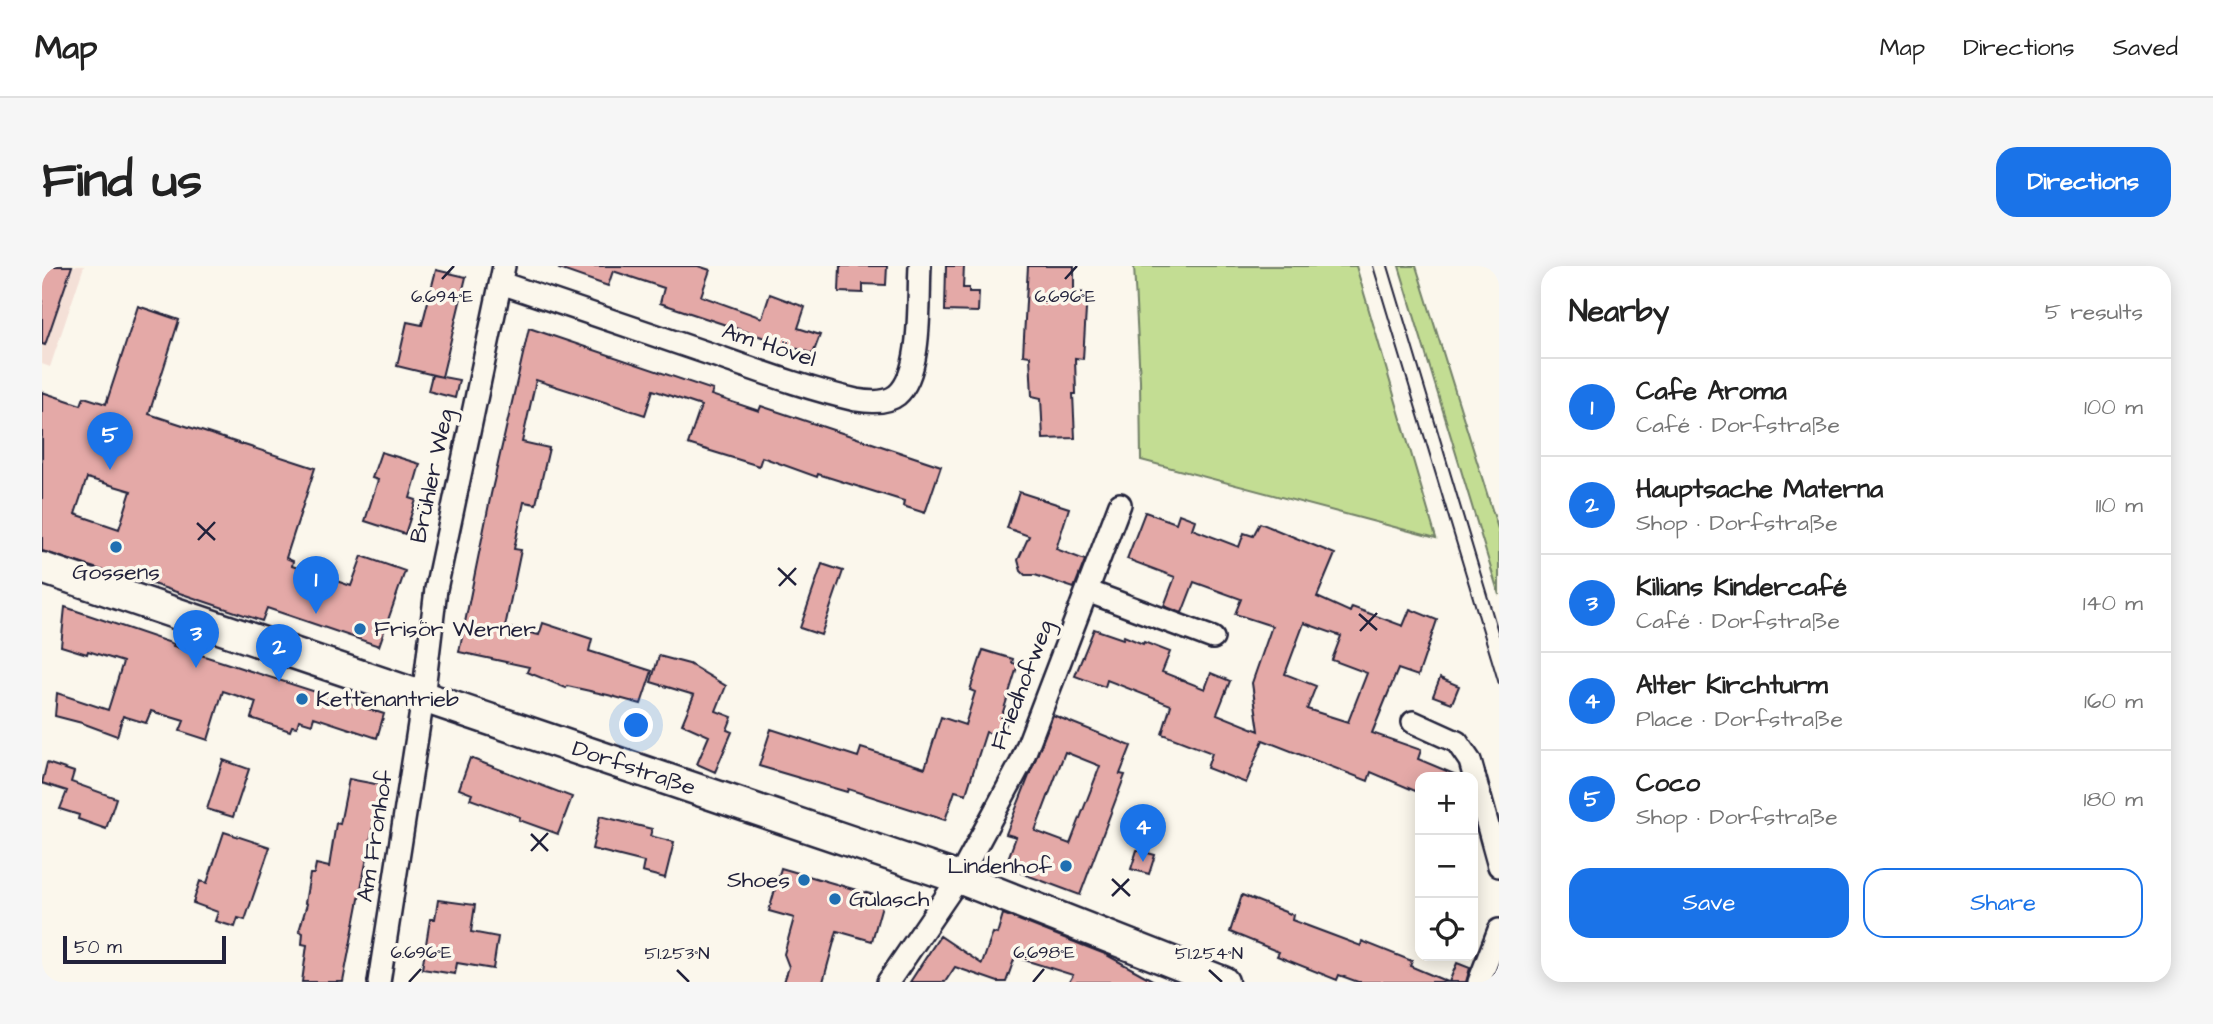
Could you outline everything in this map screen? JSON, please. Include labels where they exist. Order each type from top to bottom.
[{"type":"main road","name":"Dorfstraße","points":[[42,568],[959,878],[1223,982]]},
{"type":"street","name":"Am Hövel","points":[[503,274],[770,374],[856,400],[878,402],[896,396],[908,381],[917,329],[920,266]]},
{"type":"street","name":"Brühler Weg","points":[[423,698],[438,576],[503,274]]},
{"type":"street","name":"Friedhofweg","points":[[888,982],[959,878],[1021,764],[1120,504]]},
{"type":"street","points":[[1087,591],[1213,638]]},
{"type":"street","name":"Am Fronhof","points":[[379,982],[423,698]]},
{"type":"street","points":[[1413,722],[1457,743],[1470,761],[1499,866]]},
{"type":"street","points":[[1479,982],[1499,930]]},
{"type":"shaded area","points":[[42,266],[84,266],[50,367],[42,364]]},
{"type":"green space","points":[[1134,266],[1356,266],[1436,538],[1141,460]]},
{"type":"green space","points":[[1399,266],[1416,266],[1499,532],[1499,595]]},
{"type":"building","points":[[42,266],[72,266],[45,345],[42,344]]},
{"type":"building","points":[[560,266],[698,266],[710,270],[701,296],[762,318],[770,294],[805,307],[798,328],[820,335],[813,354],[660,303],[664,288],[613,271],[608,286],[559,269]]},
{"type":"building","points":[[840,266],[887,266],[886,285],[863,284],[863,293],[839,292]]},
{"type":"building","points":[[946,266],[964,266],[963,288],[969,288],[969,292],[979,292],[978,312],[945,311]]},
{"type":"building","points":[[1028,266],[1074,266],[1074,292],[1087,293],[1083,359],[1075,358],[1075,438],[1043,439],[1041,398],[1032,396],[1030,356],[1023,355]]},
{"type":"building","points":[[436,270],[466,277],[442,377],[397,366],[407,322],[422,325]]},
{"type":"building","points":[[138,306],[179,320],[149,414],[315,468],[286,558],[293,561],[292,566],[351,586],[362,556],[405,571],[379,646],[267,608],[262,621],[132,577],[132,580],[42,551],[42,392],[81,405],[84,397],[106,404]],"holes":[[[87,478],[131,491],[119,529],[75,514]]]},
{"type":"building","points":[[529,328],[713,390],[711,395],[759,411],[761,406],[941,466],[925,513],[903,506],[904,501],[818,474],[817,477],[762,457],[759,466],[688,444],[701,406],[653,390],[645,415],[536,380],[522,442],[549,448],[536,504],[524,502],[514,549],[521,550],[505,627],[539,635],[543,623],[592,639],[589,651],[652,671],[641,704],[567,686],[566,688],[527,672],[529,667],[459,652]]},
{"type":"building","points":[[432,375],[459,380],[455,398],[428,391]]},
{"type":"building","points":[[381,452],[420,464],[410,498],[416,500],[405,534],[365,521],[378,480],[372,478]]},
{"type":"building","points":[[1019,492],[1069,508],[1056,549],[1085,560],[1074,588],[1035,575],[1025,575],[1021,571],[1018,560],[1029,536],[1007,528]]},
{"type":"building","points":[[1145,512],[1176,523],[1179,514],[1195,520],[1192,529],[1239,547],[1244,533],[1253,536],[1260,523],[1335,554],[1317,597],[1350,612],[1352,607],[1403,626],[1410,609],[1437,620],[1418,676],[1398,669],[1372,733],[1421,750],[1418,759],[1449,772],[1415,772],[1415,791],[1371,772],[1368,781],[1263,740],[1246,783],[1207,768],[1212,753],[1162,734],[1171,705],[1107,680],[1105,687],[1075,676],[1094,629],[1123,639],[1124,636],[1170,652],[1162,672],[1205,689],[1211,673],[1230,681],[1217,714],[1259,731],[1252,683],[1272,626],[1235,614],[1241,599],[1194,582],[1182,613],[1164,606],[1175,577],[1127,559]],"holes":[[[1304,623],[1341,636],[1332,660],[1367,673],[1348,722],[1307,709],[1316,686],[1285,674]]]},
{"type":"building","points":[[822,564],[843,571],[821,635],[800,628]]},
{"type":"building","points":[[65,607],[174,644],[173,646],[384,714],[377,738],[314,717],[312,724],[299,720],[297,727],[292,726],[290,731],[251,718],[256,702],[223,691],[208,740],[180,731],[184,721],[151,711],[146,723],[123,716],[117,736],[55,716],[57,693],[108,710],[123,662],[61,646]]},
{"type":"building","points":[[983,650],[1013,659],[1012,663],[1018,664],[1003,712],[1009,714],[1002,737],[986,732],[966,794],[955,791],[945,820],[848,789],[847,792],[759,766],[771,729],[858,757],[861,748],[925,768],[941,717],[965,725],[975,692],[970,690]]},
{"type":"building","points":[[659,656],[689,664],[726,686],[716,711],[732,717],[727,730],[732,732],[715,772],[697,764],[709,736],[682,724],[694,695],[651,682]]},
{"type":"building","points":[[1440,678],[1459,686],[1452,703],[1433,696]]},
{"type":"building","points":[[1053,715],[1131,746],[1120,774],[1125,775],[1080,895],[1005,867],[1016,837],[1006,834]],"holes":[[[1065,752],[1100,766],[1070,844],[1035,831]]]},
{"type":"building","points":[[470,758],[572,797],[558,834],[470,799],[472,794],[459,789]]},
{"type":"building","points":[[223,760],[249,769],[233,817],[207,809]]},
{"type":"building","points":[[47,763],[74,772],[71,782],[116,798],[106,829],[60,809],[67,791],[42,783]]},
{"type":"building","points":[[349,779],[381,785],[343,982],[302,982],[307,945],[302,944],[303,933],[299,931],[307,904],[310,874],[314,874],[316,864],[329,867],[336,823],[340,824]]},
{"type":"building","points":[[600,816],[652,829],[650,836],[674,842],[665,878],[642,872],[644,862],[592,849]]},
{"type":"building","points":[[224,832],[270,847],[245,920],[238,918],[235,927],[215,921],[218,912],[193,903],[200,881],[207,883]]},
{"type":"building","points":[[1137,850],[1155,855],[1149,874],[1131,869]]},
{"type":"building","points":[[781,868],[884,898],[872,941],[837,931],[823,982],[784,982],[789,967],[784,954],[794,918],[769,911]]},
{"type":"building","points":[[1242,895],[1293,915],[1292,920],[1361,946],[1362,941],[1412,961],[1410,966],[1448,982],[1358,982],[1339,975],[1337,980],[1277,956],[1279,952],[1230,932]]},
{"type":"building","points":[[438,900],[475,905],[471,932],[498,937],[493,969],[457,963],[455,974],[422,969],[430,919],[435,919]]},
{"type":"building","points":[[1003,914],[1105,954],[1156,982],[1069,982],[1073,975],[1015,957],[1006,982],[998,982],[955,967],[945,982],[910,982],[940,936],[982,964],[993,933],[997,934]]},
{"type":"building","points":[[1457,963],[1470,968],[1466,982],[1449,982]]},
{"type":"tram line","points":[[1373,266],[1499,684]]},
{"type":"tram line","points":[[1388,266],[1499,635]]},
{"type":"place","name":"Coco","points":[[110,470]]},
{"type":"place","name":"Gossens","points":[[116,547]]},
{"type":"place","name":"Cafe Aroma","points":[[316,614]]},
{"type":"place","name":"Frisör Werner","points":[[360,629]]},
{"type":"place","name":"Kilians Kindercafé","points":[[196,668]]},
{"type":"place","name":"Hauptsache Materna","points":[[279,682]]},
{"type":"place","name":"Kettenantrieb","points":[[302,699]]},
{"type":"place","name":"Alter Kirchturm","points":[[1143,862]]},
{"type":"place","name":"Lindenhof","points":[[1066,866]]},
{"type":"place","name":"Shoes","points":[[804,880]]},
{"type":"place","name":"Gulasch","points":[[835,899]]}]
